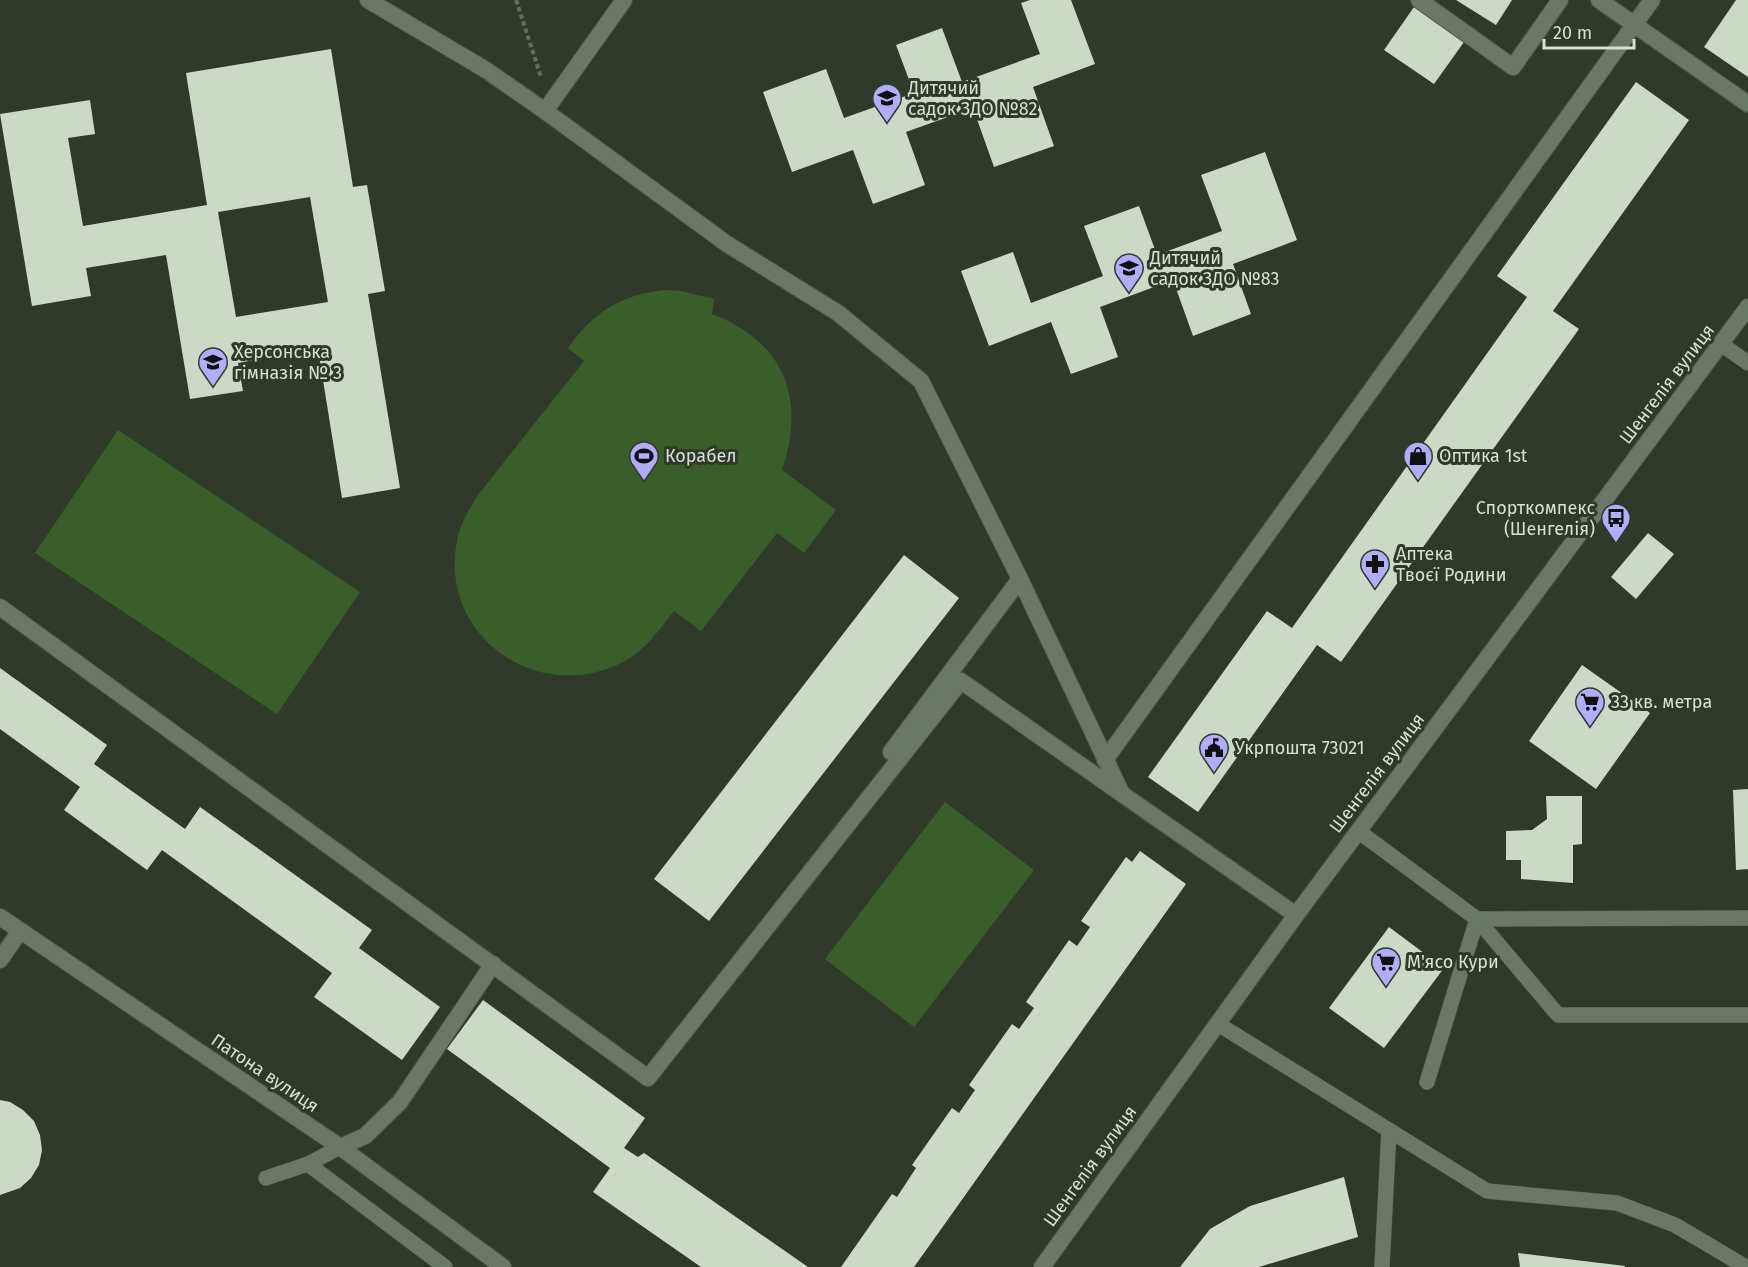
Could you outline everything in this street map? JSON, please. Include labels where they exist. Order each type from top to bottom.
[{"type":"street","points":[[368,0],[548,107],[727,244],[838,313],[921,381],[1020,579],[1122,794]]},
{"type":"street","points":[[548,107],[624,0]]},
{"type":"street","points":[[1419,0],[1513,67],[1560,0]]},
{"type":"street","points":[[1599,0],[1633,26],[1748,104]]},
{"type":"street","points":[[1105,760],[1652,0]]},
{"type":"street","name":"Шенгелія вулиця","points":[[1041,1267],[1296,915],[1748,307]]},
{"type":"street","points":[[648,1078],[1020,579]]},
{"type":"street","points":[[0,607],[648,1078]]},
{"type":"street","points":[[648,1078],[961,681],[1296,915]]},
{"type":"street","name":"Патона вулиця","points":[[0,917],[340,1147],[503,1267]]},
{"type":"street","points":[[0,960],[20,931]]},
{"type":"street","points":[[340,1147],[364,1136],[400,1102],[493,964]]},
{"type":"lane","points":[[1721,344],[1748,363]]},
{"type":"lane","points":[[1358,831],[1478,919],[1558,1015],[1748,1016]]},
{"type":"lane","points":[[1478,919],[1748,918]]},
{"type":"lane","points":[[1427,1082],[1478,919]]},
{"type":"lane","points":[[1218,1024],[1487,1191],[1617,1203],[1675,1225],[1746,1267]]},
{"type":"lane","points":[[1382,1266],[1389,1130]]},
{"type":"lane","points":[[266,1178],[308,1164],[340,1147]]},
{"type":"lane","points":[[308,1164],[445,1267]]},
{"type":"path","points":[[516,0],[548,107]]},
{"type":"green space","name":"Корабел","points":[[665,290],[681,291],[714,299],[712,314],[736,326],[756,340],[772,356],[783,375],[790,396],[792,419],[789,444],[782,470],[836,510],[804,553],[777,533],[701,631],[674,611],[645,646],[623,662],[590,673],[557,675],[526,667],[499,652],[477,630],[462,603],[455,571],[460,530],[478,495],[584,361],[568,348],[578,335],[609,307],[635,296]]},
{"type":"green space","points":[[118,430],[360,592],[277,714],[35,553]]},
{"type":"green space","points":[[945,802],[1034,870],[914,1027],[825,959]]},
{"type":"building","points":[[1030,0],[1071,0],[1095,64],[1033,87],[1054,146],[994,167],[973,108],[906,132],[925,185],[873,204],[853,150],[792,172],[763,92],[826,69],[844,118],[914,93],[896,45],[942,28],[962,82],[1040,54],[1021,3]]},
{"type":"building","points":[[1456,0],[1512,0],[1496,25]]},
{"type":"building","points":[[1736,0],[1748,0],[1748,77],[1704,47]]},
{"type":"building","points":[[1414,7],[1464,42],[1434,84],[1384,50]]},
{"type":"building","points":[[331,49],[353,187],[367,185],[385,291],[368,294],[400,488],[342,498],[318,349],[238,363],[243,391],[190,399],[166,255],[86,268],[91,296],[32,306],[0,114],[90,100],[95,134],[68,138],[83,226],[207,205],[186,73]],"holes":[[[310,197],[328,302],[236,317],[218,212]]]},
{"type":"building","points":[[1636,82],[1689,120],[1553,311],[1579,329],[1341,662],[1317,645],[1198,812],[1148,777],[1267,611],[1292,628],[1527,297],[1497,276]]},
{"type":"building","points":[[1265,152],[1297,240],[1233,264],[1251,314],[1193,336],[1173,280],[1100,307],[1118,357],[1071,374],[1051,322],[989,346],[961,271],[1013,252],[1031,303],[1103,276],[1084,226],[1139,206],[1157,255],[1222,231],[1201,175]]},
{"type":"building","points":[[1648,533],[1674,554],[1636,599],[1611,577]]},
{"type":"building","points":[[904,555],[959,598],[709,921],[654,879]]},
{"type":"building","name":"33 кв. метра","points":[[1582,665],[1650,713],[1596,789],[1529,741]]},
{"type":"building","points":[[0,668],[107,745],[94,764],[185,829],[200,807],[372,930],[359,948],[440,1007],[402,1060],[314,997],[332,973],[162,850],[147,870],[64,810],[80,787],[0,729]]},
{"type":"building","points":[[1748,789],[1748,869],[1736,870],[1733,790]]},
{"type":"building","points":[[1546,796],[1582,796],[1582,844],[1573,845],[1573,883],[1521,879],[1521,860],[1506,860],[1506,831],[1532,830],[1547,819]]},
{"type":"building","points":[[1140,851],[1186,884],[914,1267],[841,1267],[892,1194],[897,1197],[916,1168],[912,1165],[952,1108],[959,1113],[975,1090],[969,1085],[1012,1024],[1019,1029],[1034,1008],[1026,1002],[1069,940],[1077,946],[1090,927],[1081,921],[1126,857],[1132,862]]},
{"type":"building","name":"М'ясо Кури","points":[[1389,927],[1444,968],[1384,1048],[1329,1008]]},
{"type":"building","points":[[483,1000],[645,1118],[624,1148],[638,1157],[644,1153],[808,1267],[701,1267],[593,1192],[610,1168],[447,1049]]},
{"type":"building","points":[[0,1100],[10,1102],[23,1110],[34,1121],[40,1135],[42,1150],[39,1165],[31,1178],[20,1188],[0,1195]]},
{"type":"building","points":[[1344,1177],[1358,1237],[1259,1267],[1180,1267],[1210,1229],[1250,1206]]},
{"type":"building","points":[[1518,1253],[1625,1266],[1625,1267],[1520,1267]]},
{"type":"place","name":"Дитячий садок ЗДО №82","points":[[887,124]]},
{"type":"place","name":"Дитячий садок ЗДО №83","points":[[1129,294]]},
{"type":"place","name":"Херсонська гімназія № 3","points":[[213,388]]},
{"type":"place","name":"Корабел","points":[[644,482]]},
{"type":"place","name":"Оптика 1st","points":[[1418,482]]},
{"type":"place","name":"Спорткомпекс (Шенгелія)","points":[[1616,544]]},
{"type":"place","name":"Аптека Твоєї Родини","points":[[1375,590]]},
{"type":"place","name":"33 кв. метра","points":[[1590,728]]},
{"type":"place","name":"Укрпошта 73021","points":[[1214,774]]},
{"type":"place","name":"М'ясо Кури","points":[[1386,988]]}]
